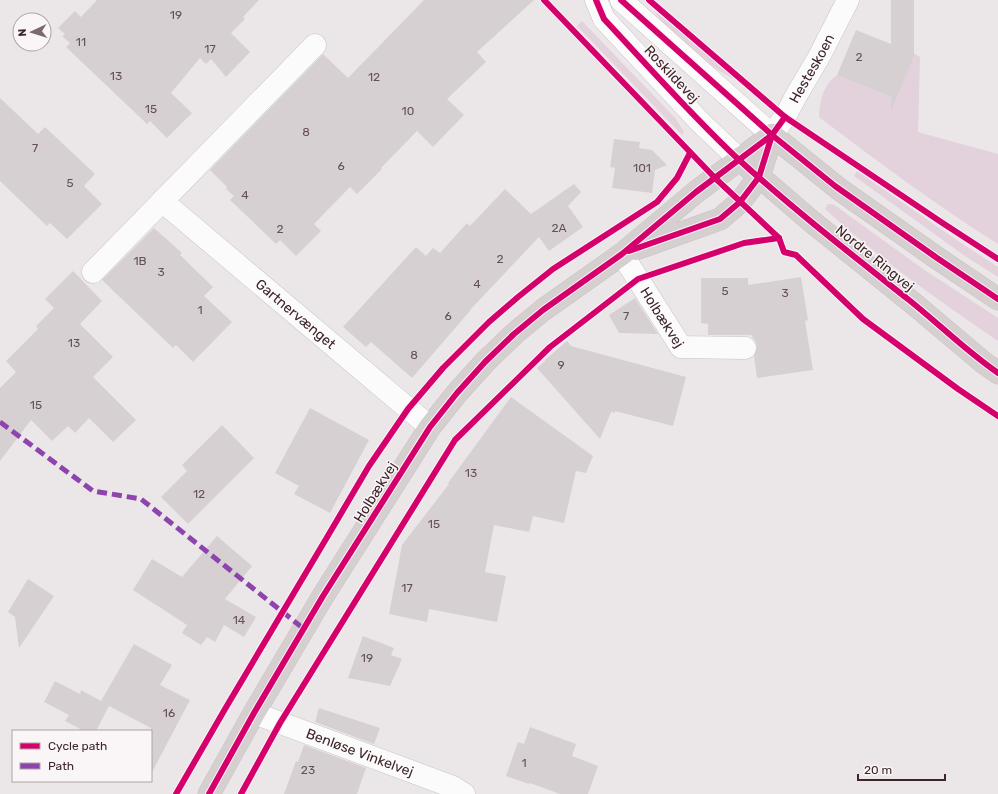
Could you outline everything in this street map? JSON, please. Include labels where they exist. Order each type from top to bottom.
[{"type":"main road","name":"Holbækvej","points":[[209,794],[254,713],[323,596],[430,427],[466,382],[514,334],[568,292],[622,254],[696,192],[772,135]]},
{"type":"main road","name":"Holbækvej","points":[[622,254],[720,219],[740,202],[759,177],[772,135]]},
{"type":"main road","points":[[772,135],[839,189],[998,299]]},
{"type":"main road","name":"Nordre Ringvej","points":[[739,159],[811,221],[998,373]]},
{"type":"street","name":"Roskildevej","points":[[596,0],[604,19],[701,123],[739,159]]},
{"type":"street","name":"Roskildevej","points":[[621,0],[772,135]]},
{"type":"street","name":"Hesteskoen","points":[[772,135],[785,117],[848,0]]},
{"type":"street","points":[[93,272],[315,45]]},
{"type":"street","name":"Gartnervænget","points":[[162,201],[430,427]]},
{"type":"street","name":"Holbækvej","points":[[622,254],[681,347],[745,348]]},
{"type":"street","name":"Benløse Vinkelvej","points":[[254,713],[453,787],[464,794]]},
{"type":"shaded area","points":[[653,10],[734,75],[732,78],[721,72],[689,48],[669,30]]},
{"type":"shaded area","points":[[582,21],[676,119],[684,132],[682,135],[577,26]]},
{"type":"shaded area","points":[[915,54],[920,57],[918,132],[998,154],[998,244],[929,198],[819,117],[820,105],[825,88],[837,75],[896,99]]},
{"type":"shaded area","points":[[857,171],[998,267],[998,277],[965,256],[854,176]]},
{"type":"shaded area","points":[[828,204],[833,204],[923,269],[998,318],[998,341],[931,294],[866,245],[825,209]]},
{"type":"building","points":[[97,0],[259,0],[243,17],[245,19],[231,33],[250,52],[226,77],[211,59],[206,64],[200,58],[171,93],[192,113],[167,138],[150,121],[147,124],[66,47],[70,43],[62,36],[65,34],[58,28],[75,11],[81,17]]},
{"type":"building","points":[[424,0],[534,0],[477,52],[486,62],[447,99],[464,115],[433,147],[417,131],[357,194],[350,187],[314,224],[321,231],[296,256],[280,240],[276,244],[230,200],[234,196],[210,170],[323,54],[348,78]]},
{"type":"building","points":[[891,0],[914,0],[915,54],[891,111],[891,97],[837,75],[856,30],[891,44]]},
{"type":"building","points":[[0,98],[38,134],[45,127],[95,174],[84,186],[102,204],[67,239],[50,223],[47,226],[0,181]]},
{"type":"building","points":[[614,139],[640,142],[639,148],[652,150],[667,165],[655,170],[652,193],[612,188],[615,168],[610,167]]},
{"type":"building","points":[[574,184],[581,192],[568,206],[583,227],[549,251],[539,237],[470,310],[412,378],[371,342],[366,347],[343,327],[416,247],[426,256],[433,248],[440,253],[467,223],[470,226],[505,189],[531,214]]},
{"type":"building","points":[[154,228],[182,253],[180,255],[213,287],[204,296],[232,322],[193,362],[176,345],[173,348],[102,280]]},
{"type":"building","points":[[73,271],[102,301],[80,324],[113,357],[93,377],[136,420],[113,442],[89,418],[75,433],[68,426],[52,441],[31,420],[0,461],[0,388],[16,372],[6,361],[38,329],[36,326],[54,308],[45,299]]},
{"type":"building","points":[[801,277],[808,320],[805,321],[813,370],[757,378],[754,356],[757,348],[756,342],[751,335],[708,335],[708,324],[701,323],[701,278],[748,278],[748,285]]},
{"type":"building","points":[[635,298],[658,334],[619,333],[609,315]]},
{"type":"building","points":[[567,341],[571,346],[686,377],[673,426],[615,411],[615,413],[611,412],[600,439],[537,368]]},
{"type":"building","points":[[511,397],[593,456],[586,473],[576,471],[564,523],[533,516],[529,532],[494,525],[485,572],[506,576],[497,622],[429,609],[427,622],[389,614],[402,545],[449,484],[448,483]]},
{"type":"building","points":[[310,408],[369,440],[330,513],[294,494],[299,486],[275,473]]},
{"type":"building","points":[[222,425],[254,458],[188,524],[161,497],[187,471],[182,465]]},
{"type":"building","points":[[217,536],[252,566],[225,599],[256,617],[244,637],[224,625],[215,642],[207,637],[201,645],[182,633],[187,625],[133,590],[152,559],[182,577]]},
{"type":"building","points":[[28,579],[54,596],[19,648],[15,617],[8,612]]},
{"type":"building","points":[[363,636],[394,648],[391,655],[402,659],[390,686],[348,678]]},
{"type":"building","points":[[134,644],[172,665],[160,685],[190,700],[152,772],[151,728],[109,706],[97,730],[82,730],[65,721],[69,715],[44,702],[55,681],[80,694],[81,690],[101,701]]},
{"type":"building","points":[[319,708],[380,728],[374,744],[315,722]]},
{"type":"building","points":[[530,727],[576,744],[572,756],[598,766],[588,794],[560,794],[506,776],[518,742],[524,744]]},
{"type":"building","points":[[304,745],[366,768],[357,794],[284,794],[296,761],[298,762]]},
{"type":"marked path","points":[[0,422],[93,491],[141,499],[304,629]]},
{"type":"cycle path","points":[[544,0],[715,178],[779,238],[784,252],[796,255],[863,319],[958,389],[998,416]]},
{"type":"cycle path","points":[[596,0],[604,19],[687,108],[738,159],[801,213],[909,300],[975,356],[998,373]]},
{"type":"cycle path","points":[[621,0],[772,135],[835,186],[998,299]]},
{"type":"cycle path","points":[[649,0],[785,117],[998,259]]},
{"type":"cycle path","points":[[629,251],[720,219],[740,202],[759,177],[772,135],[785,117]]},
{"type":"cycle path","points":[[209,794],[254,713],[323,596],[430,427],[457,393],[485,362],[514,334],[543,310],[622,254],[696,192],[772,135]]},
{"type":"cycle path","points":[[176,794],[369,466],[408,409],[443,368],[489,322],[518,297],[553,269],[657,202],[677,178],[690,153]]},
{"type":"cycle path","points":[[241,794],[280,723],[455,440],[550,347],[638,279],[744,243],[779,238]]}]
